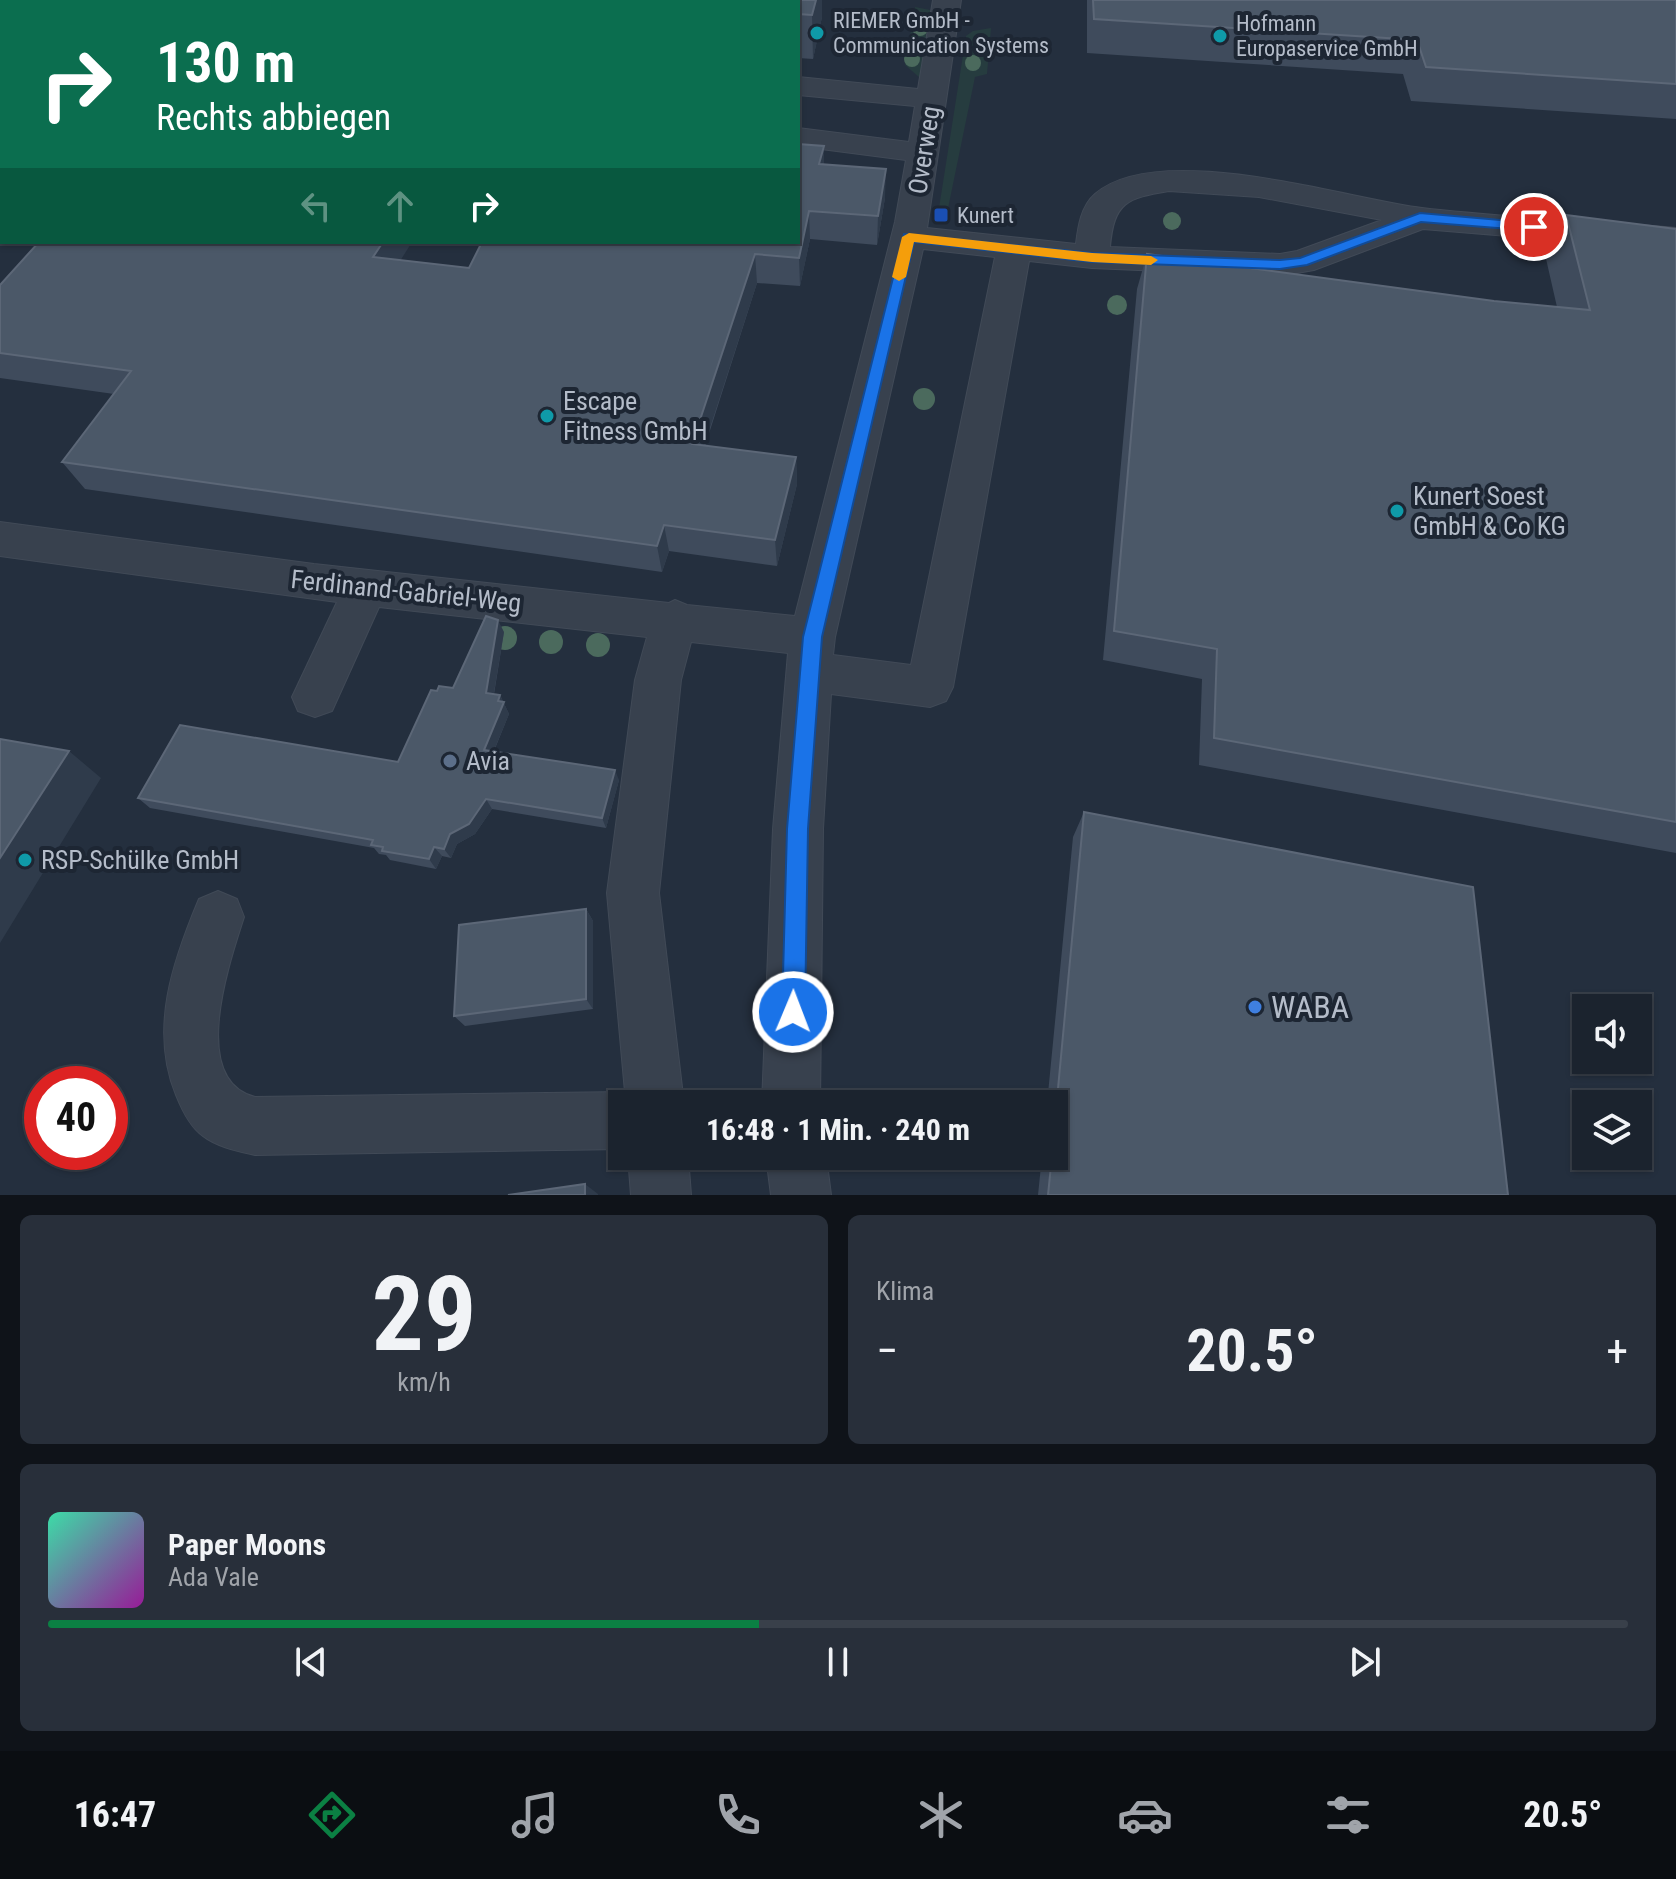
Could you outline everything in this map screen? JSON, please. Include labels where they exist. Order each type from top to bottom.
[{"type":"street","name":"Overweg","points":[[791,1090],[798,829],[811,654],[909,237],[932,99],[938,1]]},
{"type":"street","points":[[800,86],[932,99]]},
{"type":"street","points":[[800,137],[923,153]]},
{"type":"street","points":[[1092,257],[1099,210],[1110,197],[1155,183],[1260,186],[1420,218],[1676,239]]},
{"type":"street","points":[[909,237],[1092,257],[1280,265],[1302,262],[1420,218]]},
{"type":"street","name":"Ferdinand-Gabriel-Weg","points":[[0,539],[366,587],[675,619],[930,687],[1014,249]]},
{"type":"street","points":[[315,697],[366,587]]},
{"type":"street","points":[[654,1090],[633,893],[658,680],[675,619]]},
{"type":"street","points":[[218,917],[198,976],[190,1038],[199,1085],[223,1116],[255,1126],[608,1120]]},
{"type":"street","points":[[659,1170],[661,1195]]},
{"type":"street","points":[[798,1170],[801,1195]]},
{"type":"green space","points":[[915,7],[935,14],[924,75],[919,77],[905,65]]},
{"type":"green space","points":[[991,28],[987,74],[975,77],[945,223],[939,217],[939,208],[966,36],[973,31]]},
{"type":"building","points":[[800,0],[816,0],[812,15],[800,14]]},
{"type":"building","points":[[1093,0],[1676,0],[1676,84],[1426,67],[1417,40],[1094,19]]},
{"type":"building","points":[[800,144],[824,146],[819,164],[886,169],[878,216],[809,211],[799,258],[755,254],[692,444],[796,457],[775,540],[664,525],[657,546],[62,462],[131,371],[0,353],[0,285],[37,244],[382,244],[373,257],[469,268],[481,244],[800,244]]},
{"type":"building","name":"Kunert Soest GmbH & Co KG","points":[[1566,215],[1676,229],[1676,822],[1214,738],[1217,649],[1114,631],[1147,254],[1494,301],[1590,310]]},
{"type":"building","points":[[486,616],[498,620],[486,693],[500,695],[498,701],[504,702],[484,750],[615,770],[602,818],[486,799],[469,824],[450,834],[444,849],[434,847],[429,859],[382,851],[383,847],[371,845],[373,840],[138,798],[180,725],[398,762],[431,690],[437,691],[439,686],[453,688]]},
{"type":"building","points":[[0,739],[69,751],[0,858]]},
{"type":"building","name":"WABA","points":[[1084,812],[1473,887],[1508,1195],[1048,1195],[1051,1170],[1068,1170],[1068,1090],[1058,1090]]},
{"type":"building","points":[[586,909],[586,999],[454,1016],[459,925]]},
{"type":"building","points":[[585,1184],[585,1195],[508,1195]]},
{"type":"slow traffic","points":[[899,277],[909,237],[1092,257],[1151,260]]},
{"type":"place","name":"RIEMER GmbH - Communication Systems","points":[[817,33]]},
{"type":"place","name":"Hofmann Europaservice GmbH","points":[[1220,36]]},
{"type":"place","name":"Kunert","points":[[941,215]]},
{"type":"place","name":"Escape Fitness GmbH","points":[[547,416]]},
{"type":"place","name":"Kunert Soest GmbH & Co KG","points":[[1397,511]]},
{"type":"place","name":"Avia","points":[[450,761]]},
{"type":"place","name":"RSP-Schülke GmbH","points":[[25,860]]},
{"type":"place","name":"WABA","points":[[1255,1007]]},
{"type":"route","points":[[793,1012],[798,829],[812,637],[909,237],[1092,257],[1280,265],[1302,262],[1420,218],[1534,227]]}]
